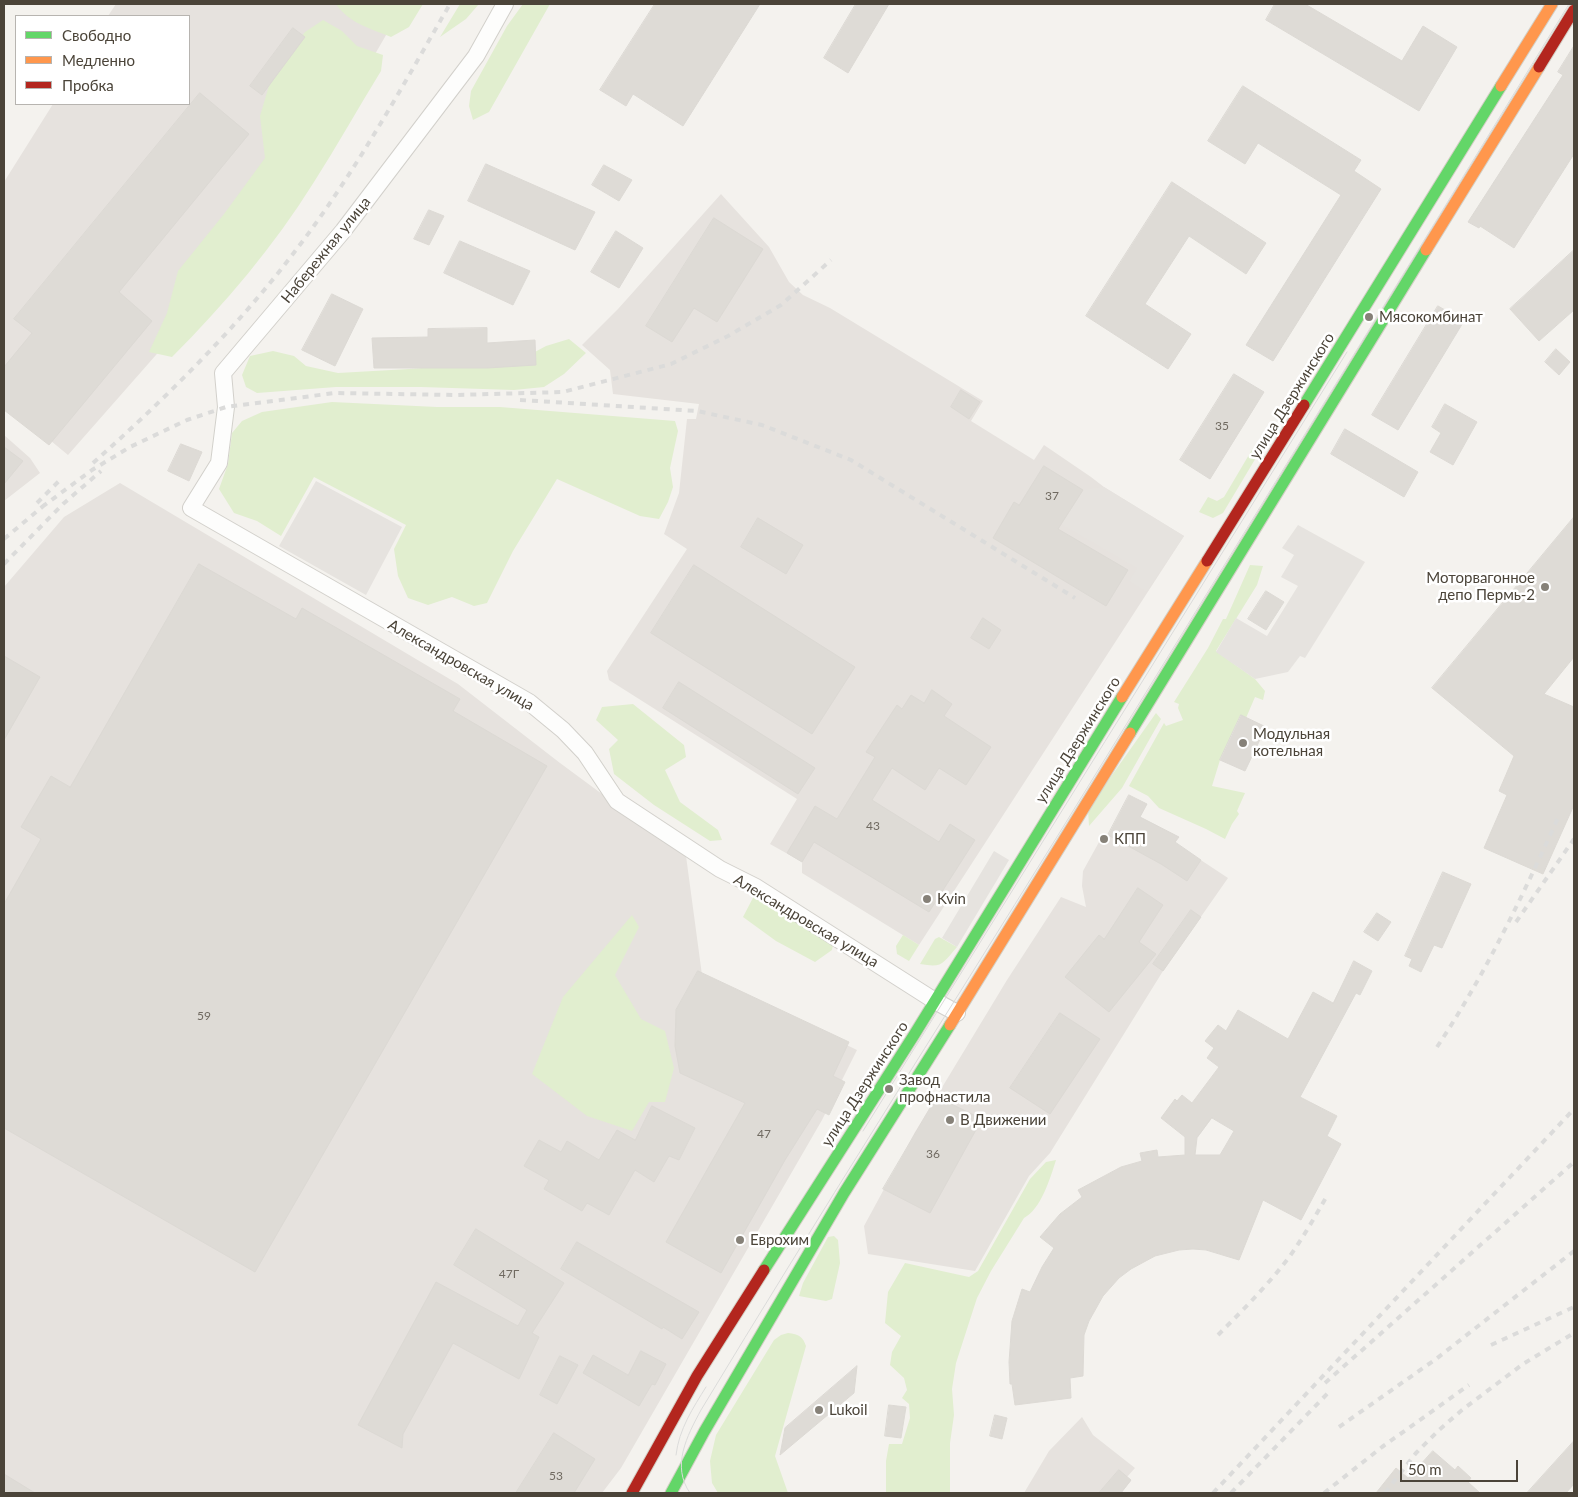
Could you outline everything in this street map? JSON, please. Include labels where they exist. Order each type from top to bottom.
[{"type":"main road","name":"улица Дзержинского","points":[[632,1493],[697,1376],[935,1001],[1045,820],[1210,558],[1552,4]]},
{"type":"main road","points":[[671,1493],[714,1415],[844,1193],[957,1013],[1574,10]]},
{"type":"street","name":"Набережная улица","points":[[191,508],[219,463],[226,407],[222,373],[344,231],[476,56],[505,4]]},
{"type":"street","name":"Александровская улица","points":[[191,508],[529,702],[564,730],[585,753],[617,801],[720,869],[756,886],[935,1001],[957,1013]]},
{"type":"shaded area","points":[[116,4],[404,4],[319,151],[207,297],[68,455],[4,402],[4,182],[52,105],[190,105],[190,15],[109,15]]},
{"type":"shaded area","points":[[721,194],[769,247],[789,282],[803,295],[830,308],[983,401],[971,421],[1034,460],[1044,445],[1104,487],[1184,536],[919,945],[802,873],[802,862],[770,844],[797,799],[609,680],[607,671],[687,549],[664,534],[679,493],[687,419],[696,419],[699,404],[613,394],[610,370],[582,345],[618,309]]},
{"type":"shaded area","points":[[4,435],[30,458],[40,473],[4,501]]},
{"type":"shaded area","points":[[316,481],[402,527],[366,595],[279,546]]},
{"type":"shaded area","points":[[120,483],[458,684],[560,763],[686,856],[702,975],[857,1050],[822,1120],[621,1468],[602,1493],[4,1493],[4,587],[64,517]]},
{"type":"shaded area","points":[[1104,487],[1184,536],[1147,592],[1129,581],[1137,568],[1061,524],[1083,490]]},
{"type":"shaded area","points":[[1298,525],[1365,562],[1305,658],[1300,656],[1288,672],[1255,679],[1216,652],[1236,618],[1267,636],[1298,586],[1281,577],[1294,555],[1282,548]]},
{"type":"shaded area","points":[[1147,804],[1140,817],[1179,837],[1175,843],[1228,878],[1163,971],[1050,1153],[1029,1176],[975,1271],[868,1254],[864,1226],[915,1132],[1007,980],[1061,897],[1086,907],[1082,886],[1083,871],[1104,833],[1108,835]]},
{"type":"shaded area","points":[[994,851],[1009,860],[957,947],[942,938]]},
{"type":"shaded area","points":[[1082,1417],[1093,1435],[1135,1468],[1127,1477],[1131,1481],[1121,1493],[1024,1493],[1049,1451]]},
{"type":"green space","points":[[336,4],[423,4],[409,27],[391,37],[367,28],[353,20],[341,11]]},
{"type":"green space","points":[[460,4],[479,4],[466,19],[440,37]]},
{"type":"green space","points":[[523,4],[550,4],[489,112],[473,120],[469,106],[471,91],[507,26]]},
{"type":"green space","points":[[323,20],[342,31],[357,46],[383,55],[381,71],[299,206],[248,274],[172,357],[149,352],[167,313],[178,271],[224,214],[265,158],[260,116],[273,72],[305,32]]},
{"type":"green space","points":[[569,339],[586,353],[564,374],[544,387],[514,390],[336,387],[257,393],[246,387],[242,375],[250,356],[273,351],[294,356],[306,366],[338,373],[520,360],[546,346]]},
{"type":"green space","points":[[332,402],[437,407],[500,407],[675,421],[678,431],[670,468],[673,487],[659,519],[640,516],[557,479],[513,551],[487,603],[474,606],[452,597],[428,605],[408,598],[398,576],[394,549],[406,525],[314,477],[281,536],[257,521],[234,513],[219,489],[228,464],[232,433],[242,421],[262,412]]},
{"type":"green space","points":[[1253,448],[1260,451],[1223,513],[1213,518],[1199,512],[1208,497],[1217,501],[1224,497]]},
{"type":"green space","points":[[1250,565],[1263,566],[1257,585],[1216,651],[1255,679],[1265,691],[1263,700],[1255,697],[1246,718],[1240,716],[1220,760],[1212,786],[1245,793],[1237,811],[1239,814],[1225,839],[1159,808],[1148,796],[1129,786],[1164,723],[1166,726],[1183,720],[1178,708],[1179,704],[1174,702],[1208,648],[1223,619],[1226,619]]},
{"type":"green space","points":[[633,704],[684,745],[686,757],[665,770],[680,802],[718,830],[722,840],[710,841],[654,805],[614,774],[609,749],[618,740],[596,720],[602,707]]},
{"type":"green space","points":[[1156,713],[1161,719],[1122,788],[1089,826],[1088,809]]},
{"type":"green space","points":[[756,892],[833,945],[832,950],[815,962],[776,941],[743,917]]},
{"type":"green space","points":[[632,915],[639,927],[615,975],[641,1019],[665,1031],[674,1068],[665,1102],[649,1102],[632,1131],[587,1116],[532,1074],[563,997]]},
{"type":"green space","points":[[903,935],[919,945],[909,961],[897,954],[896,946]]},
{"type":"green space","points":[[939,937],[957,947],[938,965],[920,964],[935,939]]},
{"type":"green space","points":[[1056,1160],[1040,1201],[1030,1214],[1024,1218],[991,1271],[977,1298],[956,1363],[952,1389],[954,1415],[950,1443],[950,1493],[886,1493],[886,1461],[889,1444],[902,1444],[910,1418],[909,1404],[902,1398],[907,1390],[904,1378],[890,1365],[892,1352],[901,1336],[885,1323],[888,1292],[905,1263],[969,1277],[978,1271],[1030,1179],[1046,1162]]},
{"type":"green space","points":[[834,1236],[838,1240],[840,1263],[832,1299],[826,1301],[799,1296],[803,1283],[828,1237]]},
{"type":"green space","points":[[788,1333],[800,1336],[806,1346],[775,1456],[788,1493],[718,1493],[712,1483],[710,1461],[716,1435],[774,1340]]},
{"type":"building","points":[[655,4],[760,4],[683,126],[633,94],[626,106],[600,90]]},
{"type":"building","points":[[856,4],[889,4],[848,73],[824,58]]},
{"type":"building","points":[[1275,4],[1305,4],[1402,61],[1423,26],[1457,47],[1419,111],[1266,20]]},
{"type":"building","points":[[293,28],[305,37],[262,95],[250,86]]},
{"type":"building","points":[[1574,46],[1574,154],[1514,248],[1480,226],[1479,228],[1468,222],[1563,75],[1558,72]]},
{"type":"building","points":[[1243,86],[1361,160],[1354,171],[1381,189],[1273,361],[1246,345],[1341,195],[1258,143],[1245,164],[1208,141]]},
{"type":"building","points":[[200,93],[249,134],[119,292],[152,321],[49,445],[4,410],[4,367],[32,333],[14,319]]},
{"type":"building","points":[[486,164],[595,212],[575,250],[468,201]]},
{"type":"building","points":[[604,165],[632,180],[619,201],[592,185]]},
{"type":"building","points":[[1172,182],[1266,243],[1246,274],[1189,236],[1145,304],[1191,334],[1168,369],[1086,316]]},
{"type":"building","points":[[429,210],[444,216],[429,245],[414,239]]},
{"type":"building","points":[[714,218],[763,249],[717,322],[694,308],[672,342],[646,326]]},
{"type":"building","points":[[616,231],[643,248],[619,288],[591,272]]},
{"type":"building","points":[[460,241],[530,271],[513,305],[444,273]]},
{"type":"building","points":[[1574,250],[1574,310],[1539,341],[1510,309]]},
{"type":"building","points":[[332,294],[363,309],[335,366],[302,350]]},
{"type":"building","points":[[1438,306],[1464,321],[1398,430],[1372,415]]},
{"type":"building","points":[[487,328],[487,343],[535,340],[536,365],[487,368],[374,368],[372,338],[428,337],[428,329]]},
{"type":"building","points":[[1556,349],[1570,362],[1559,375],[1545,362]]},
{"type":"building","points":[[1234,374],[1264,392],[1210,479],[1180,460]]},
{"type":"building","points":[[961,390],[980,402],[969,419],[951,407]]},
{"type":"building","points":[[1445,404],[1477,422],[1453,465],[1430,452],[1441,433],[1432,427]]},
{"type":"building","points":[[1345,429],[1418,472],[1404,497],[1331,454]]},
{"type":"building","points":[[181,444],[202,452],[189,481],[168,471]]},
{"type":"building","points":[[4,447],[23,461],[4,484]]},
{"type":"building","points":[[1044,466],[1083,490],[1058,529],[1128,570],[1106,606],[993,538],[1014,502],[1019,505]]},
{"type":"building","points":[[1574,517],[1574,657],[1544,694],[1574,707],[1574,805],[1543,874],[1484,848],[1507,795],[1499,791],[1514,756],[1432,688]]},
{"type":"building","points":[[758,518],[803,545],[786,574],[741,547]]},
{"type":"building","points":[[199,564],[296,619],[302,608],[460,699],[453,711],[547,766],[255,1272],[4,1128],[4,904],[41,839],[21,827],[51,776],[70,787]]},
{"type":"building","points":[[694,565],[855,667],[812,734],[651,633]]},
{"type":"building","points":[[1266,591],[1284,602],[1266,630],[1248,619]]},
{"type":"building","points":[[983,618],[1001,630],[989,649],[971,638]]},
{"type":"building","points":[[4,656],[40,677],[4,740]]},
{"type":"building","points":[[679,682],[815,768],[798,794],[663,708]]},
{"type":"building","points":[[932,690],[952,704],[944,716],[991,747],[966,785],[939,768],[925,790],[892,768],[872,800],[939,842],[950,824],[975,840],[929,912],[814,842],[802,862],[787,853],[815,806],[837,819],[875,757],[866,752],[897,705],[902,709],[911,695],[924,703]]},
{"type":"building","name":"Модульная котельная","points":[[1241,715],[1266,727],[1245,771],[1220,760]]},
{"type":"building","points":[[1129,795],[1147,804],[1140,817],[1179,837],[1175,842],[1201,860],[1187,881],[1161,864],[1108,835]]},
{"type":"building","points":[[1443,872],[1471,884],[1442,948],[1434,945],[1421,972],[1409,966],[1412,959],[1405,956]]},
{"type":"building","points":[[1138,888],[1163,905],[1139,942],[1156,954],[1109,1012],[1065,977],[1099,935],[1104,939]]},
{"type":"building","points":[[1191,910],[1201,917],[1163,971],[1153,964]]},
{"type":"building","points":[[1377,913],[1391,922],[1378,941],[1364,932]]},
{"type":"building","points":[[1354,961],[1372,971],[1360,995],[1356,993],[1300,1097],[1337,1116],[1327,1136],[1341,1144],[1301,1220],[1263,1200],[1239,1260],[1206,1250],[1179,1250],[1155,1256],[1131,1269],[1119,1278],[1103,1296],[1089,1321],[1084,1335],[1083,1376],[1070,1378],[1071,1398],[1015,1405],[1012,1384],[1010,1384],[1009,1362],[1012,1321],[1022,1289],[1030,1292],[1054,1248],[1040,1237],[1060,1214],[1082,1197],[1078,1190],[1121,1167],[1142,1161],[1140,1153],[1157,1150],[1158,1157],[1185,1155],[1185,1137],[1161,1118],[1175,1099],[1177,1101],[1182,1095],[1192,1103],[1219,1067],[1207,1058],[1214,1048],[1205,1041],[1218,1025],[1226,1031],[1238,1010],[1288,1039],[1313,992],[1333,1003]],"holes":[[[1212,1118],[1234,1131],[1220,1155],[1195,1155],[1197,1138]]]},
{"type":"building","points":[[698,971],[849,1042],[833,1076],[845,1082],[829,1115],[817,1109],[785,1160],[721,1273],[666,1242],[745,1103],[680,1073],[675,1046],[676,1010]]},
{"type":"building","points":[[1060,1013],[1100,1039],[1050,1114],[1010,1088]]},
{"type":"building","points":[[937,1097],[982,1119],[930,1213],[883,1189]]},
{"type":"building","points":[[652,1106],[695,1128],[679,1160],[669,1156],[654,1182],[635,1170],[609,1215],[587,1203],[582,1211],[544,1189],[549,1180],[524,1166],[539,1140],[561,1152],[567,1141],[599,1160],[617,1130],[635,1140]]},
{"type":"building","points":[[476,1229],[564,1283],[532,1333],[539,1337],[519,1379],[453,1343],[403,1434],[402,1448],[358,1425],[436,1282],[518,1326],[527,1310],[454,1265]]},
{"type":"building","points":[[577,1242],[699,1312],[682,1339],[561,1269]]},
{"type":"building","points":[[641,1351],[666,1364],[655,1385],[652,1384],[639,1406],[583,1373],[593,1355],[628,1375]]},
{"type":"building","points":[[560,1356],[578,1365],[557,1404],[540,1395]]},
{"type":"building","name":"Lukoil","points":[[857,1366],[854,1393],[780,1455],[785,1428]]},
{"type":"building","points":[[889,1405],[906,1407],[901,1438],[885,1436]]},
{"type":"building","points":[[995,1415],[1007,1418],[1002,1439],[990,1436]]},
{"type":"building","points":[[554,1433],[595,1459],[574,1493],[516,1493]]},
{"type":"building","points":[[1574,1441],[1574,1484],[1566,1493],[1527,1493]]},
{"type":"building","points":[[1433,1451],[1455,1470],[1458,1466],[1471,1478],[1468,1482],[1480,1493],[1376,1493],[1396,1468],[1408,1478]]},
{"type":"building","points":[[1119,1470],[1131,1480],[1121,1493],[1099,1493]]},
{"type":"building","points":[[4,1474],[35,1493],[4,1493]]},
{"type":"tram line","points":[[690,1493],[684,1483],[681,1462],[686,1441],[701,1410],[834,1193],[1060,832],[1569,4]]},
{"type":"tram line","points":[[863,1131],[1347,352]]},
{"type":"tram line","points":[[676,1455],[683,1428],[706,1387]]},
{"type":"railway","points":[[93,463],[174,388],[225,335],[296,250],[318,221],[358,160],[450,4]]},
{"type":"railway","points":[[42,507],[92,470],[130,447],[187,420],[226,407],[335,393],[455,395],[563,392],[671,364],[728,336],[781,305],[831,260]]},
{"type":"railway","points":[[520,400],[697,411],[762,425],[851,460],[1075,598]]},
{"type":"railway","points":[[4,564],[63,504],[101,471]]},
{"type":"railway","points":[[37,503],[59,481]]},
{"type":"railway","points":[[4,539],[48,502]]},
{"type":"railway","points":[[1437,1047],[1487,964],[1517,906],[1558,818]]},
{"type":"railway","points":[[1516,922],[1574,839]]},
{"type":"railway","points":[[1213,1493],[1574,1109]]},
{"type":"railway","points":[[1325,1383],[1574,1162]]},
{"type":"railway","points":[[1218,1335],[1282,1267],[1328,1194]]},
{"type":"railway","points":[[1339,1427],[1436,1359],[1574,1251]]},
{"type":"railway","points":[[1491,1345],[1574,1307]]},
{"type":"railway","points":[[1385,1493],[1416,1453],[1462,1410],[1523,1364],[1574,1333]]},
{"type":"railway","points":[[1324,1493],[1382,1447],[1469,1385]]},
{"type":"railway","points":[[1231,1493],[1328,1393]]},
{"type":"traffic: fast","points":[[1304,405],[1501,86]]},
{"type":"traffic: fast","points":[[1130,733],[1426,250]]},
{"type":"traffic: fast","points":[[764,1270],[914,1035],[1122,697]]},
{"type":"traffic: fast","points":[[671,1493],[704,1432],[844,1193],[950,1025]]},
{"type":"traffic: slow","points":[[1501,86],[1552,4]]},
{"type":"traffic: slow","points":[[1426,250],[1539,67]]},
{"type":"traffic: slow","points":[[1122,697],[1207,561]]},
{"type":"traffic: slow","points":[[950,1025],[1130,733]]},
{"type":"traffic: jam","points":[[1539,67],[1574,10]]},
{"type":"traffic: jam","points":[[1207,561],[1304,405]]},
{"type":"traffic: jam","points":[[632,1493],[697,1376],[764,1270]]},
{"type":"place","name":"Мясокомбинат","points":[[1369,317]]},
{"type":"place","name":"Моторвагонное депо Пермь-2","points":[[1545,587]]},
{"type":"place","name":"Модульная котельная","points":[[1243,743]]},
{"type":"place","name":"КПП","points":[[1104,839]]},
{"type":"place","name":"Kvin","points":[[927,899]]},
{"type":"place","name":"Завод профнастила","points":[[889,1089]]},
{"type":"place","name":"В Движении","points":[[950,1120]]},
{"type":"place","name":"Еврохим","points":[[740,1240]]},
{"type":"place","name":"Lukoil","points":[[819,1410]]}]
